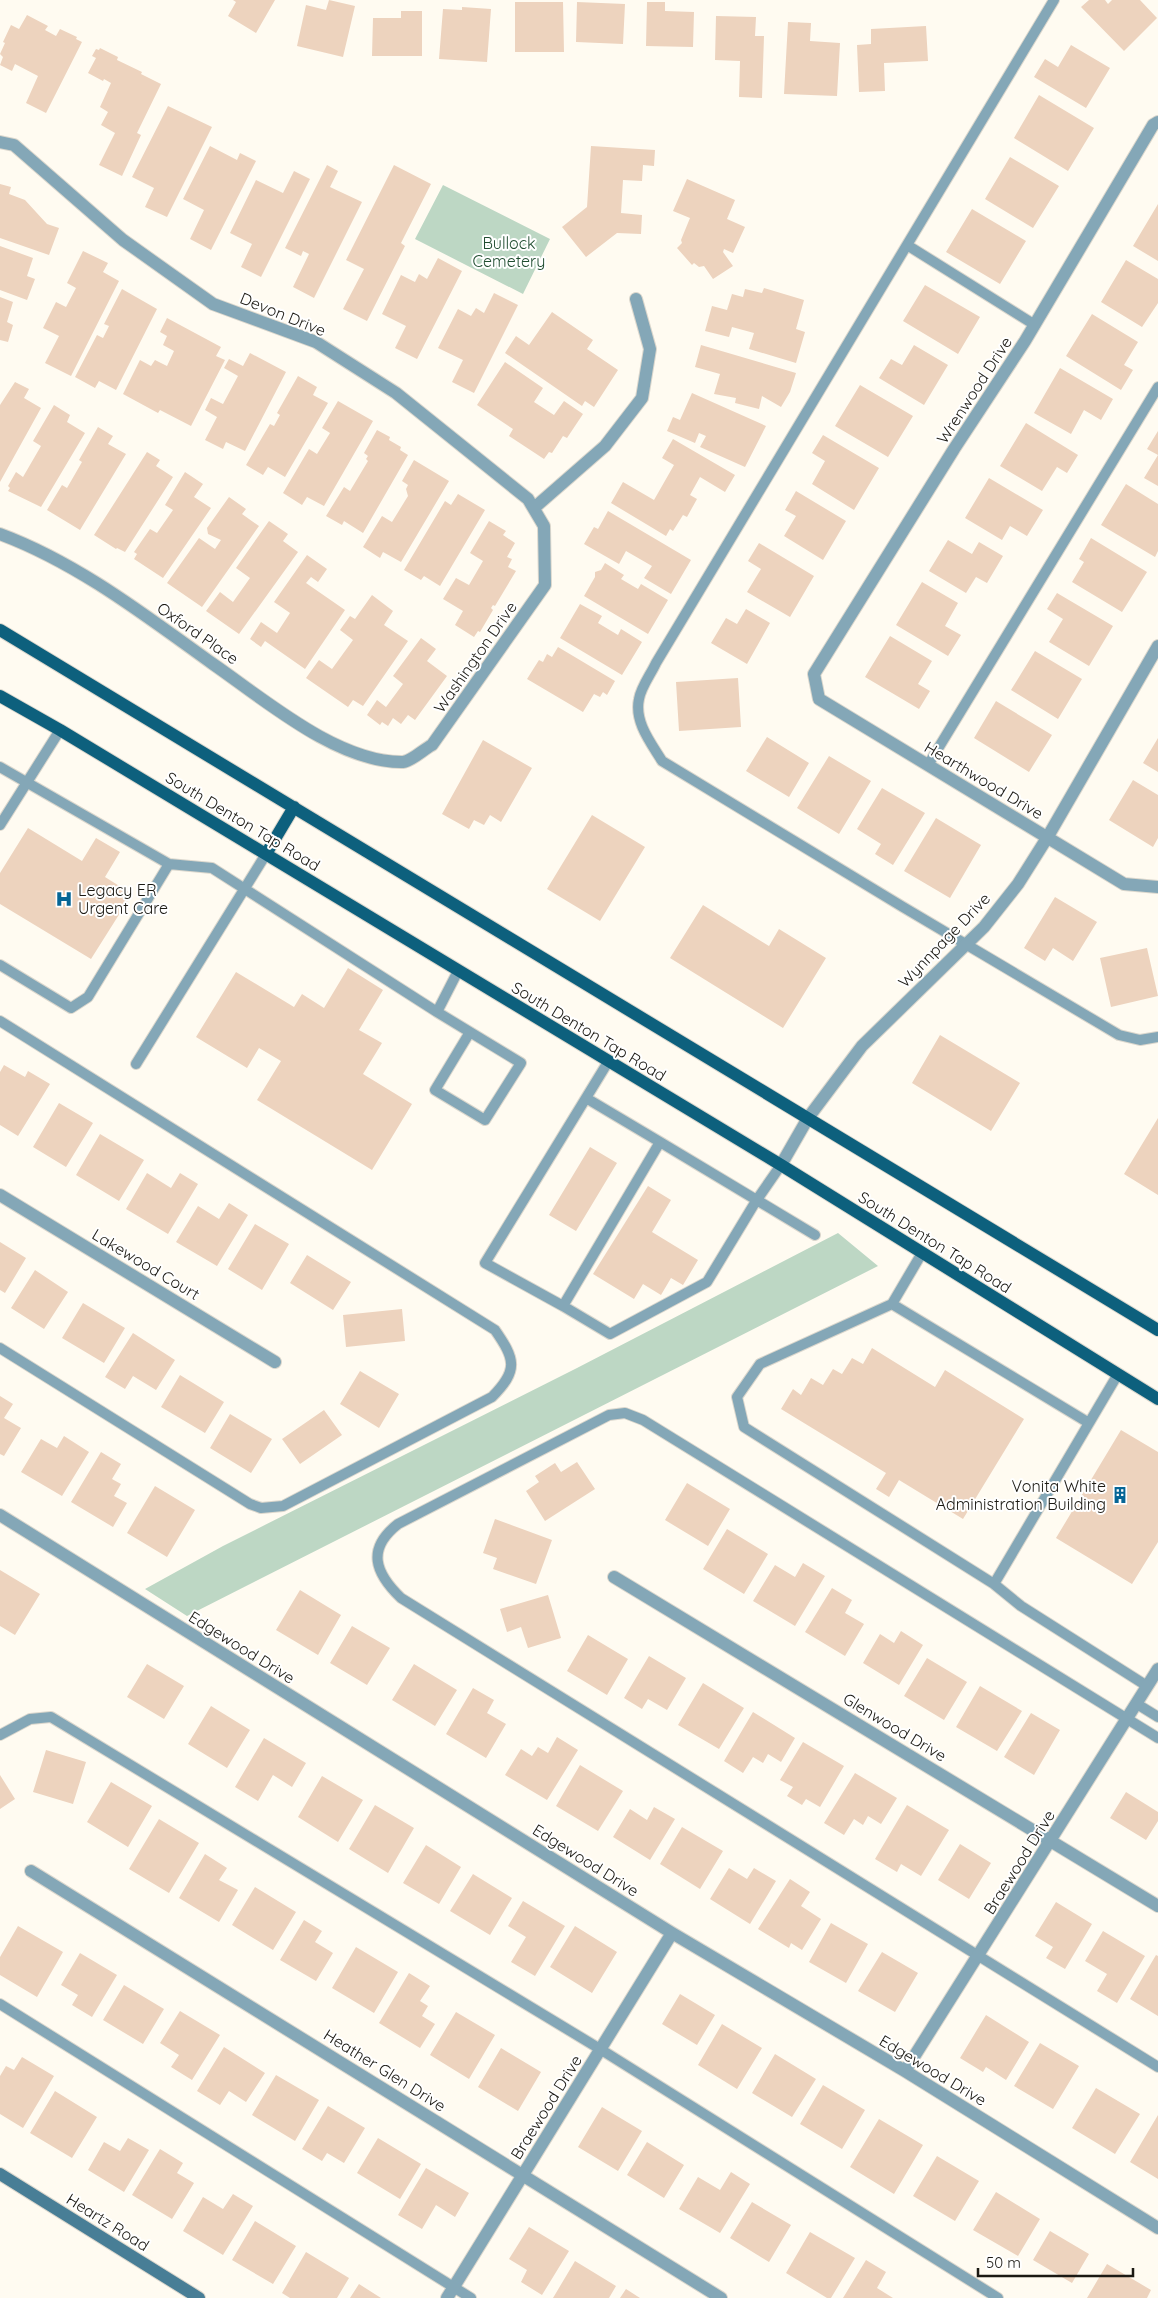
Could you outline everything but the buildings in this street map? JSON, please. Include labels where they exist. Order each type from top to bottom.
[{"type":"main road","points":[[0,630],[1158,1330]]},
{"type":"main road","name":"South Denton Tap Road","points":[[0,696],[60,730],[781,1165],[1158,1399]]},
{"type":"main road","points":[[266,854],[294,807]]},
{"type":"street","name":"Wrenwood Drive","points":[[814,674],[954,449],[1035,325],[1153,125],[1158,122]]},
{"type":"street","name":"Devon Drive","points":[[0,142],[14,145],[124,240],[213,304],[316,342],[396,393],[528,499],[544,526]]},
{"type":"street","points":[[534,508],[605,446],[642,398],[650,349],[636,299]]},
{"type":"street","name":"Washington Drive","points":[[376,760],[406,762],[432,744],[545,585],[544,526]]},
{"type":"street","name":"Oxford Place","points":[[0,534],[34,546],[113,593],[304,727],[344,750],[376,760]]},
{"type":"street","name":"Wynnpage Drive","points":[[781,1165],[808,1118],[862,1046],[984,927],[1018,884],[1047,838],[1158,646]]},
{"type":"street","name":"Hearthwood Drive","points":[[814,674],[819,699],[1124,884],[1158,888]]},
{"type":"street","name":"Lakewood Court","points":[[0,1195],[274,1362]]},
{"type":"street","name":"Edgewood Drive","points":[[0,1515],[672,1933],[905,2071],[1158,2228]]},
{"type":"street","name":"Glenwood Drive","points":[[614,1577],[1052,1840],[1158,1906]]},
{"type":"street","name":"Braewood Drive","points":[[905,2071],[1158,1669]]},
{"type":"street","name":"Heather Glen Drive","points":[[31,1871],[722,2298]]},
{"type":"street","name":"Braewood Drive","points":[[450,2292],[672,1933]]},
{"type":"street","name":"Heartz Road","points":[[0,2174],[186,2294],[199,2298]]},
{"type":"lane","points":[[1054,0],[656,663],[639,699],[640,720],[648,740],[662,761],[1119,1035],[1140,1040],[1158,1037]]},
{"type":"lane","points":[[907,245],[1035,325]]},
{"type":"lane","points":[[928,765],[1158,388]]},
{"type":"lane","points":[[0,825],[60,730]]},
{"type":"lane","points":[[0,767],[169,864],[212,868],[437,1012],[470,1032],[521,1063],[485,1120],[435,1090],[470,1032]]},
{"type":"lane","points":[[136,1064],[266,854]]},
{"type":"lane","points":[[0,965],[71,1008],[88,997],[169,864]]},
{"type":"lane","points":[[437,1012],[458,971]]},
{"type":"lane","points":[[0,1021],[495,1330],[510,1351],[512,1366],[504,1385],[492,1397],[283,1506],[261,1508],[250,1504],[0,1348]]},
{"type":"lane","points":[[608,1062],[485,1263],[610,1334],[707,1282],[756,1201],[781,1165]]},
{"type":"lane","points":[[586,1098],[815,1236]]},
{"type":"lane","points":[[563,1306],[660,1142]]},
{"type":"lane","points":[[922,1253],[892,1304],[760,1364],[737,1397],[744,1427],[994,1584],[1021,1606],[1147,1686]]},
{"type":"lane","points":[[892,1304],[1090,1423]]},
{"type":"lane","points":[[994,1584],[1118,1374]]},
{"type":"lane","points":[[1158,1738],[643,1420],[626,1413],[609,1415],[398,1524],[386,1533],[378,1554],[379,1569],[386,1584],[401,1598],[1158,2067]]},
{"type":"lane","points":[[1136,1704],[1158,1717]]},
{"type":"lane","points":[[0,1735],[30,1720],[51,1718],[600,2050],[998,2298]]},
{"type":"lane","points":[[0,2004],[450,2292],[471,2298]]},
{"type":"green space","name":"Bullock Cemetery","points":[[443,185],[550,239],[523,294],[415,239]]},
{"type":"green space","points":[[838,1233],[878,1266],[187,1616],[145,1589],[223,1546],[577,1368]]},
{"type":"place","name":"Legacy ER Urgent Care","points":[[64,899]]},
{"type":"place","name":"Vonita White Administration Building","points":[[1120,1495]]}]
